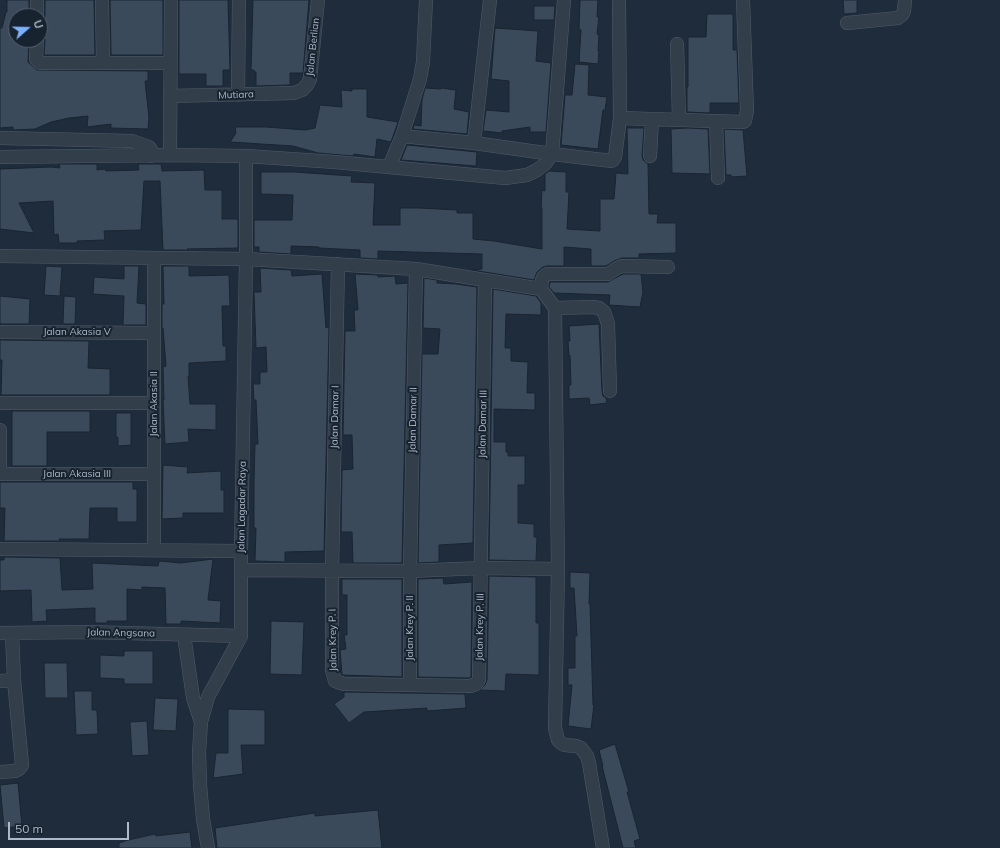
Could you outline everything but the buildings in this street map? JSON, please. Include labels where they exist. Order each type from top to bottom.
[{"type":"street","points":[[102,0],[103,63]]},
{"type":"street","points":[[170,155],[171,0]]},
{"type":"street","points":[[238,95],[239,0]]},
{"type":"street","name":"Jalan Berlian","points":[[302,90],[310,79],[318,0]]},
{"type":"street","points":[[389,168],[402,136],[416,93],[423,62],[426,0]]},
{"type":"street","points":[[474,143],[490,0]]},
{"type":"street","points":[[0,157],[170,155],[246,156],[335,162],[505,178],[527,175],[538,170],[545,164],[552,154],[564,0]]},
{"type":"street","points":[[402,136],[474,143],[612,161],[615,157],[620,118],[619,0]]},
{"type":"street","points":[[620,118],[743,122],[746,120],[743,0]]},
{"type":"street","points":[[847,23],[898,18],[902,16],[904,11],[905,0]]},
{"type":"street","points":[[677,44],[679,119]]},
{"type":"street","points":[[37,48],[36,59],[40,63],[170,63]]},
{"type":"street","name":"Mutiara","points":[[170,96],[294,93],[302,90]]},
{"type":"street","points":[[650,156],[652,119]]},
{"type":"street","points":[[716,121],[718,178]]},
{"type":"street","points":[[0,138],[132,141],[149,146],[151,156]]},
{"type":"street","name":"Jalan Lagadar Raya","points":[[208,848],[203,819],[200,785],[199,752],[202,722],[208,697],[241,636],[246,156]]},
{"type":"street","points":[[0,256],[246,260],[338,264],[416,269],[541,289]]},
{"type":"street","name":"Jalan Akasia II","points":[[154,258],[154,550]]},
{"type":"street","name":"Jalan Damar I","points":[[332,571],[338,264]]},
{"type":"street","points":[[603,848],[587,756],[581,748],[561,744],[556,735],[558,569],[555,308],[541,289],[542,280],[547,274],[608,274],[622,266],[668,267]]},
{"type":"street","name":"Jalan Damar II","points":[[410,571],[416,269]]},
{"type":"street","name":"Jalan Damar III","points":[[482,568],[485,280]]},
{"type":"street","points":[[555,308],[593,307],[599,308],[604,312],[608,324],[610,391]]},
{"type":"street","name":"Jalan Akasia V","points":[[0,332],[154,332]]},
{"type":"street","points":[[0,402],[154,403]]},
{"type":"street","points":[[0,430],[0,474]]},
{"type":"street","name":"Jalan Akasia III","points":[[0,474],[154,474]]},
{"type":"street","points":[[0,549],[241,551]]},
{"type":"street","points":[[241,570],[410,571],[482,568],[558,569]]},
{"type":"street","name":"Jalan Krey P. III","points":[[410,685],[470,686],[476,684],[480,680],[482,568]]},
{"type":"street","name":"Jalan Krey P. I","points":[[332,571],[332,670],[335,681],[344,684],[410,685]]},
{"type":"street","name":"Jalan Krey P. II","points":[[410,571],[410,685]]},
{"type":"street","name":"Jalan Angsana","points":[[6,633],[86,632],[241,636]]},
{"type":"street","points":[[0,772],[15,771],[22,765],[14,680],[6,633]]},
{"type":"street","points":[[184,634],[193,698],[202,722]]},
{"type":"street","points":[[0,681],[14,680]]}]
